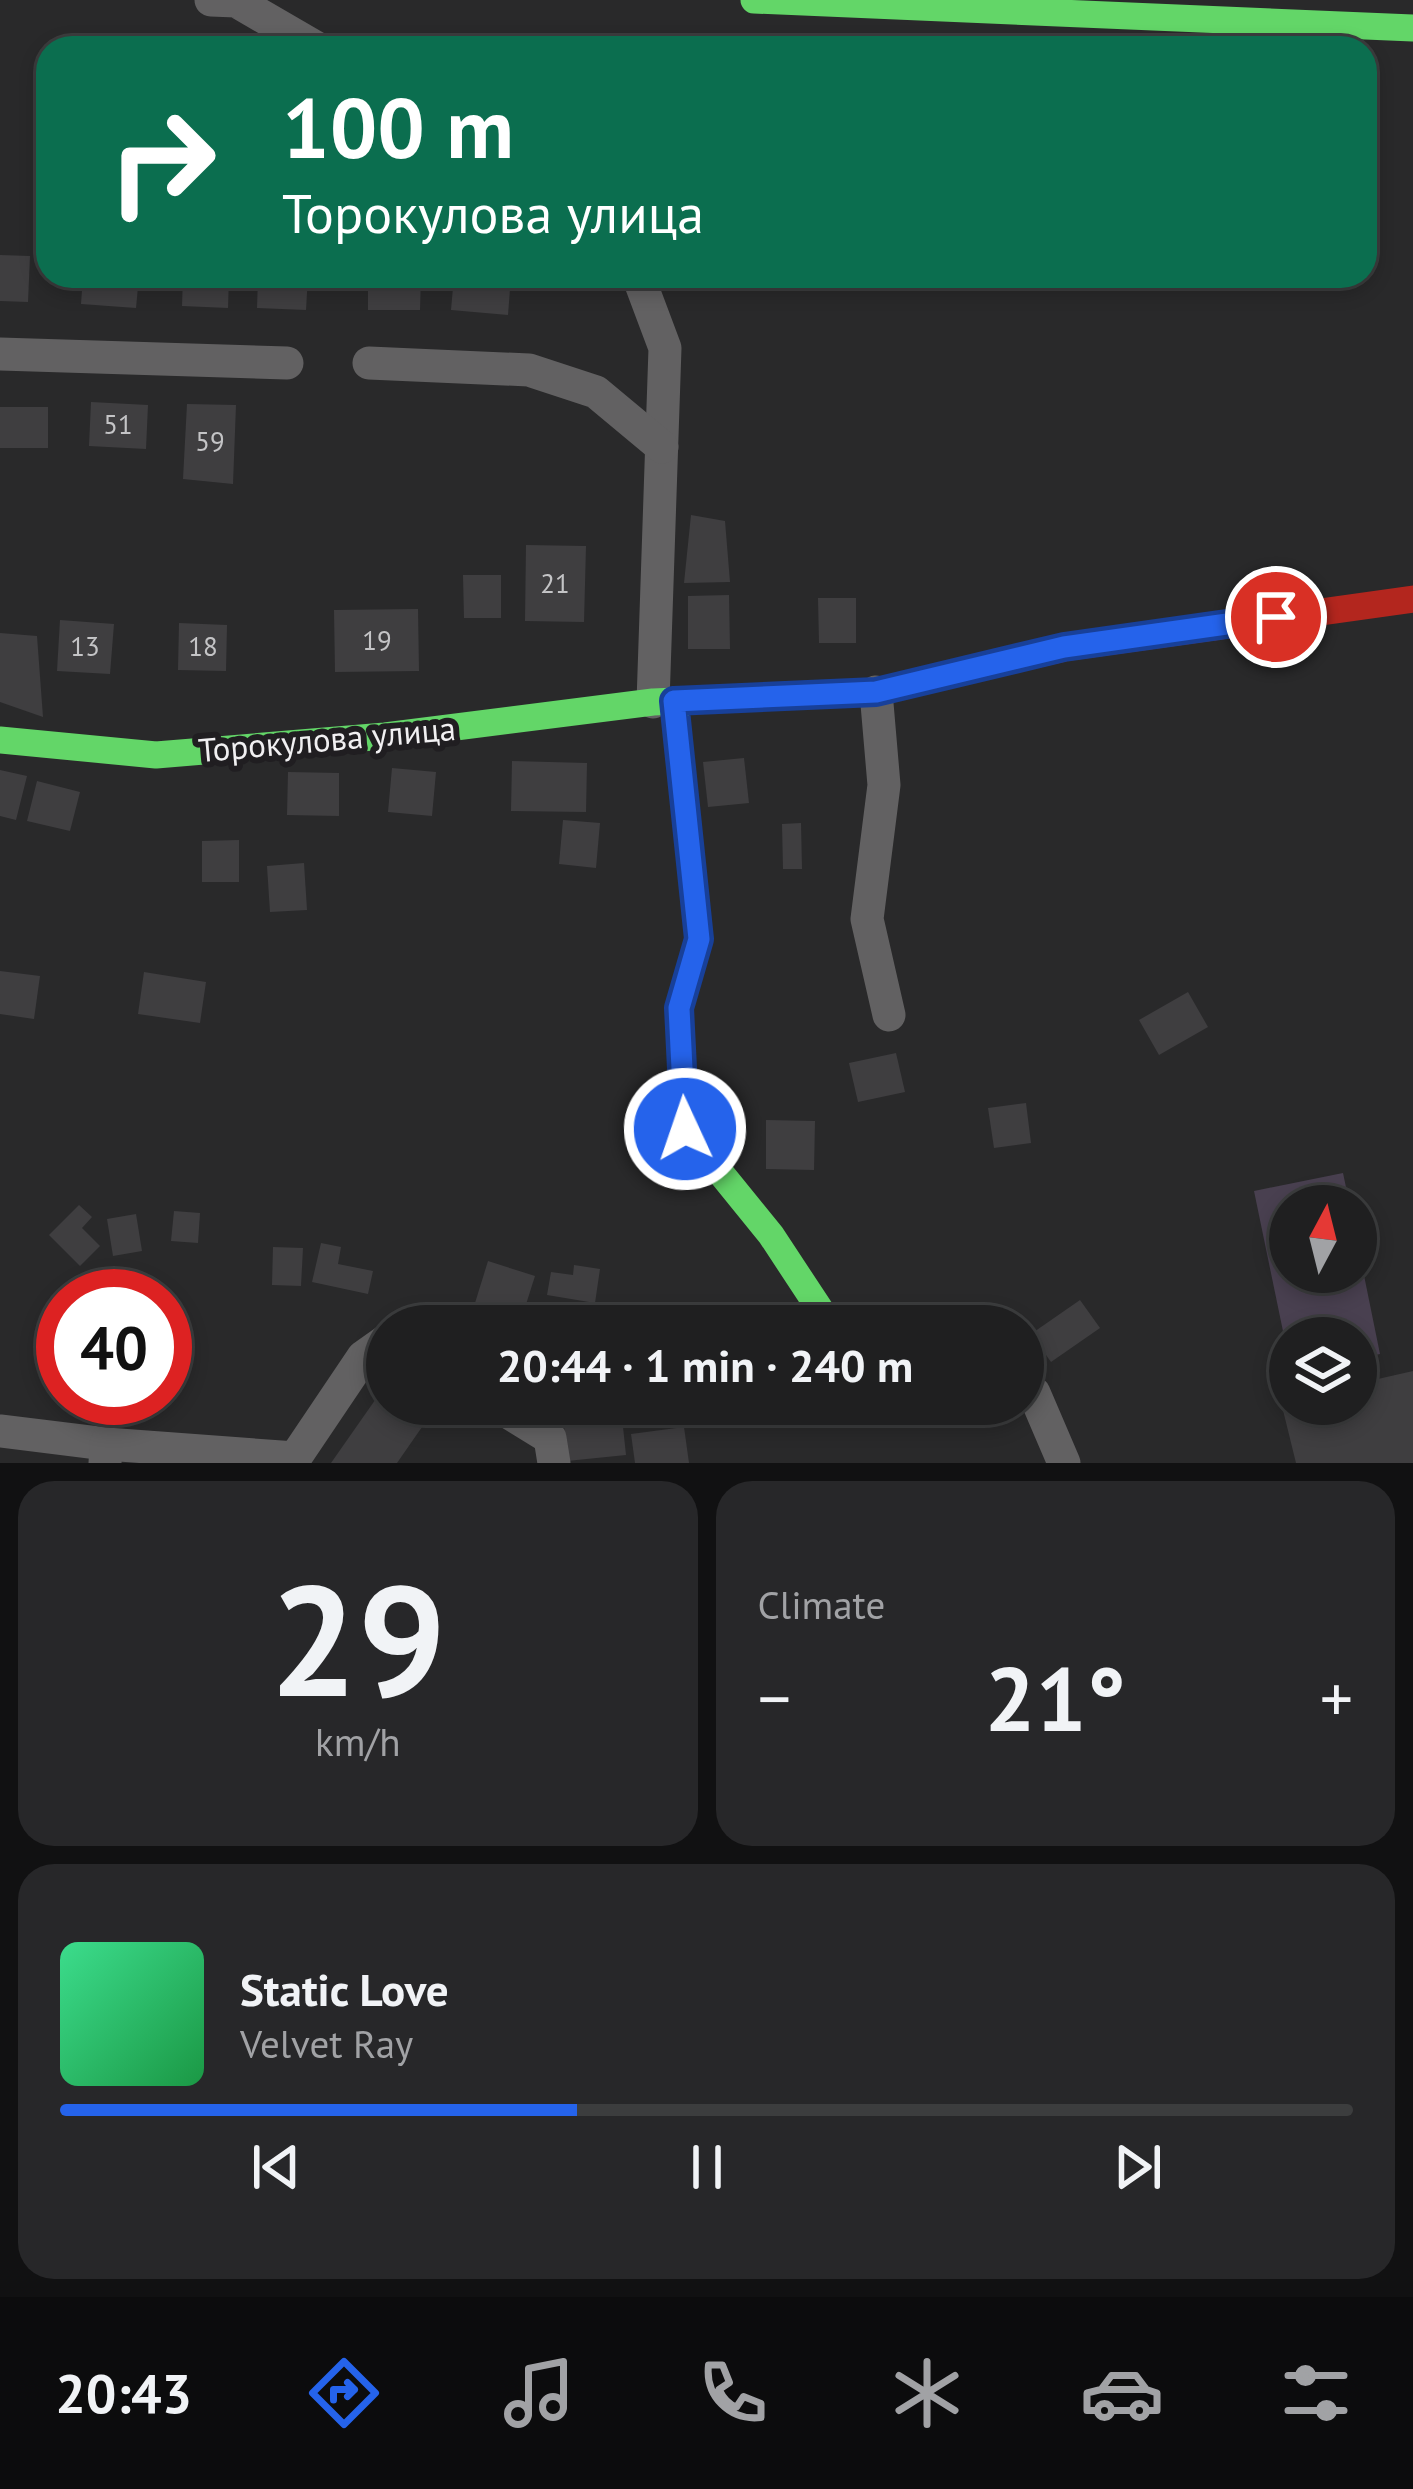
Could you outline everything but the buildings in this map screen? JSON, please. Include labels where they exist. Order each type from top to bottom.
[{"type":"street","points":[[211,0],[240,0],[298,36]]},
{"type":"street","points":[[754,0],[1413,28]]},
{"type":"street","points":[[642,288],[665,348],[664,702],[699,939],[679,1008],[685,1129],[771,1235],[817,1305]]},
{"type":"street","points":[[0,354],[287,363]]},
{"type":"street","points":[[369,363],[529,370],[596,392],[662,447]]},
{"type":"street","name":"Торокулова улица","points":[[0,740],[156,754],[385,736],[664,702],[876,692],[1064,647],[1413,599]]},
{"type":"street","points":[[876,692],[884,785],[867,920],[889,1015]]},
{"type":"street","points":[[0,1431],[105,1454],[295,1458],[366,1355]]},
{"type":"street","points":[[1044,1416],[1064,1463]]},
{"type":"street","points":[[529,1425],[550,1438],[554,1463]]},
{"type":"shaded area","points":[[1343,1173],[1346,1185],[1284,1185]]},
{"type":"shaded area","points":[[1269,1188],[1269,1264],[1254,1191]]},
{"type":"shaded area","points":[[1275,1293],[1368,1293],[1372,1317],[1280,1317]]},
{"type":"traffic: fast","points":[[754,0],[1413,28]]},
{"type":"traffic: fast","points":[[0,740],[156,755],[385,736],[653,702],[818,695]]},
{"type":"traffic: fast","points":[[674,701],[699,939],[679,1008],[685,1129],[771,1235],[817,1305]]},
{"type":"traffic: jam","points":[[818,695],[876,692],[1064,648],[1413,599]]},
{"type":"route","points":[[685,1129],[679,1008],[699,939],[674,701],[876,692],[1064,647],[1276,617]]}]
